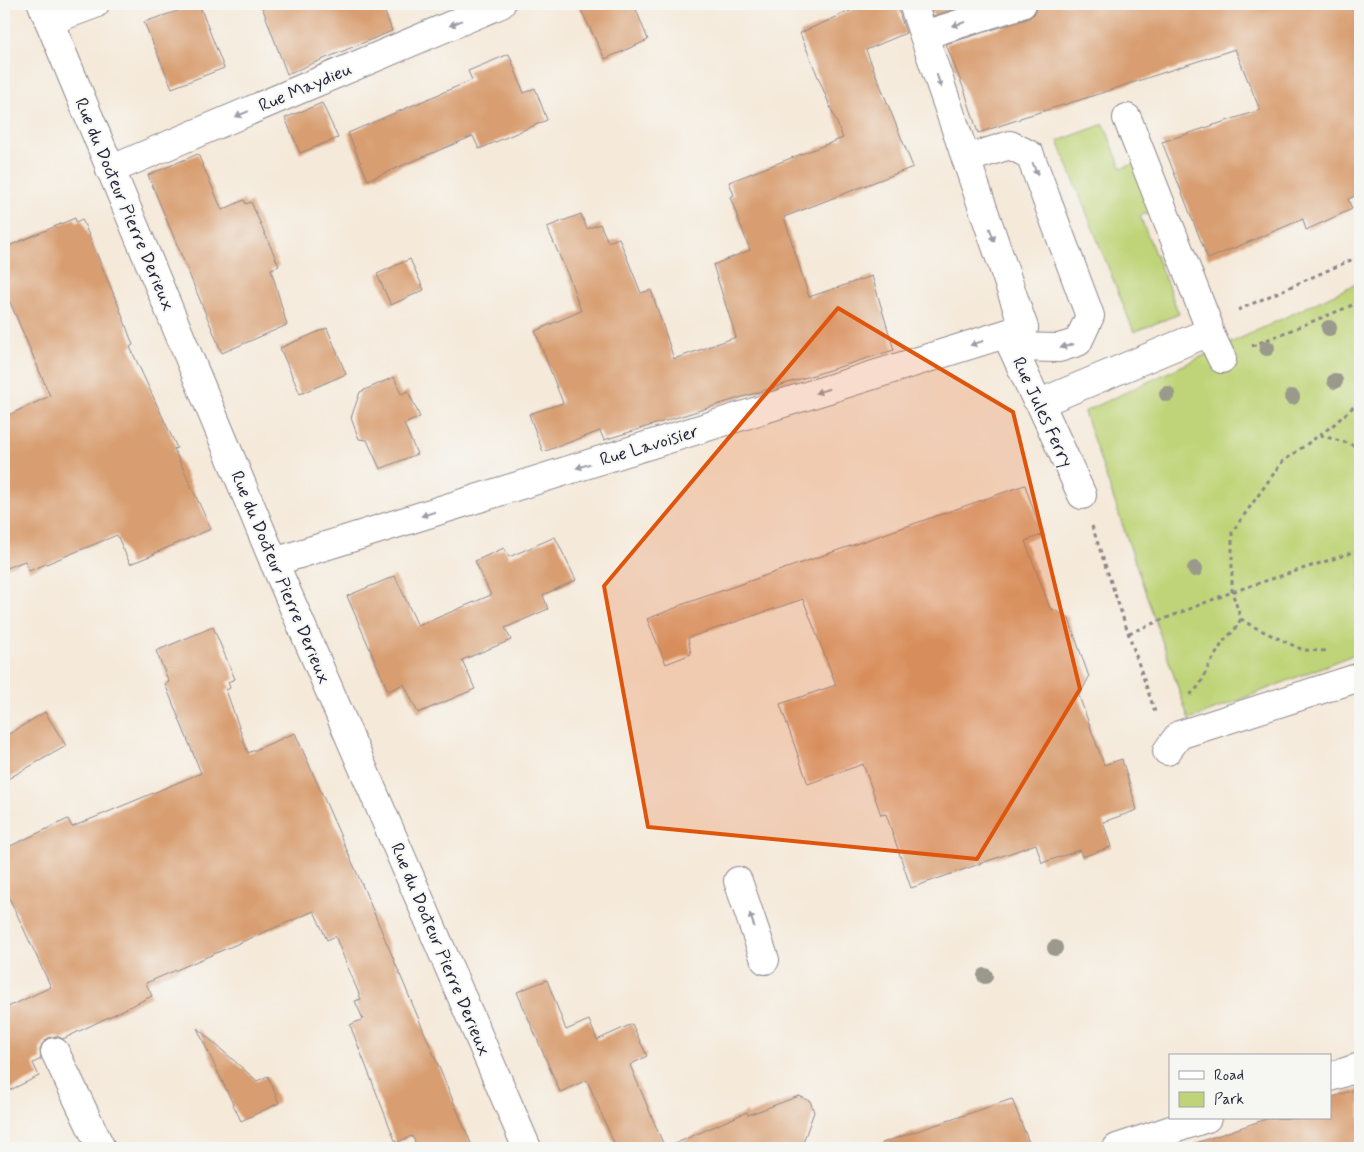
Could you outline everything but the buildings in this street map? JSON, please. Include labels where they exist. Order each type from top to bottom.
[{"type":"street","points":[[45,12],[95,4]]},
{"type":"street","name":"Rue Maydieu","points":[[110,170],[501,4]]},
{"type":"street","name":"Rue Jules Ferry","points":[[913,4],[966,159],[1035,397],[1040,402],[1082,495]]},
{"type":"street","points":[[924,35],[1022,4]]},
{"type":"street","name":"Rue du Docteur Pierre Derieux","points":[[45,12],[274,562],[527,1148]]},
{"type":"street","points":[[1127,118],[1208,328],[1222,359]]},
{"type":"street","name":"Rue Lavoisier","points":[[274,562],[1018,338],[1059,348],[1078,342],[1090,316],[1030,155],[1010,145],[966,159]]},
{"type":"street","points":[[1040,402],[1208,328]]},
{"type":"street","points":[[1167,751],[1179,735],[1360,677]]},
{"type":"street","points":[[738,880],[765,960]]},
{"type":"street","points":[[55,1052],[101,1148]]},
{"type":"street","points":[[1332,1076],[1360,1067]]},
{"type":"street","points":[[1117,1148],[1201,1120]]},
{"type":"path","points":[[1208,328],[1360,256]]},
{"type":"path","points":[[1328,652],[1303,650],[1241,619],[1232,592],[1232,532],[1282,462],[1332,426],[1360,401]]},
{"type":"path","points":[[1320,435],[1360,447]]},
{"type":"path","points":[[1082,495],[1155,710],[1162,707]]},
{"type":"path","points":[[1129,633],[1232,592],[1360,550]]},
{"type":"path","points":[[1186,699],[1200,685],[1223,642],[1241,619]]},
{"type":"highlighted area","points":[[838,308],[1013,412],[1080,689],[977,859],[648,827],[604,586]]},
{"type":"green space","points":[[1104,124],[1121,168],[1137,163],[1156,210],[1140,216],[1179,314],[1134,332],[1058,141]]},
{"type":"green space","points":[[1360,282],[1360,652],[1189,720],[1084,412]]}]
